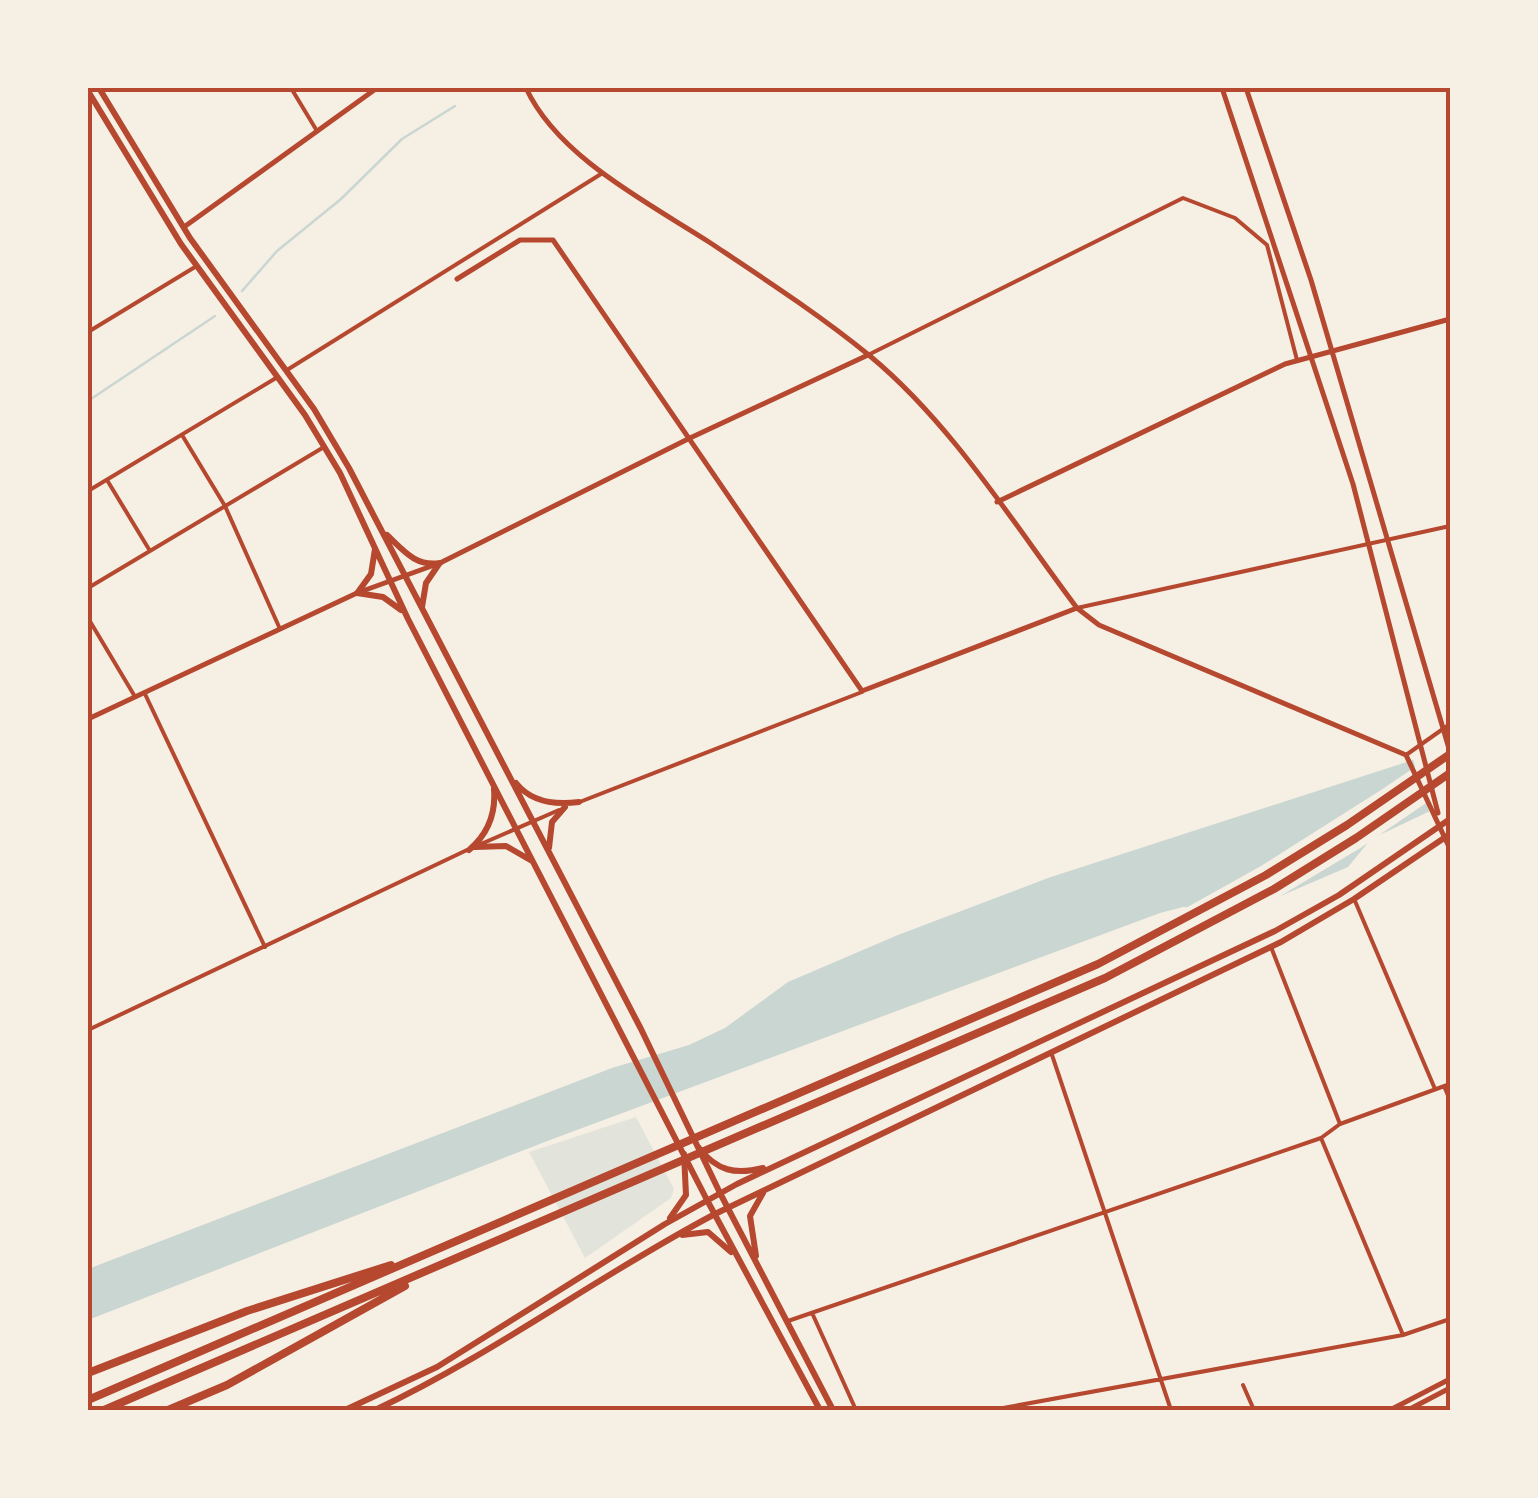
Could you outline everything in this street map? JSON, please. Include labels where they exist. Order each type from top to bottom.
[{"type":"highway","points":[[88,1400],[1098,964],[1280,867],[1450,753]]},
{"type":"highway","points":[[104,1410],[1105,978],[1274,888],[1450,774]]},
{"type":"highway","points":[[88,1374],[247,1311],[438,1250]]},
{"type":"highway","points":[[168,1410],[227,1385],[444,1264]]},
{"type":"main road","points":[[88,91],[90,101],[196,267],[324,446],[374,542],[408,620],[707,1200],[820,1410]]},
{"type":"main road","points":[[101,91],[184,227],[335,442],[682,1110],[832,1410]]},
{"type":"main road","points":[[383,531],[414,560],[440,563]]},
{"type":"main road","points":[[374,542],[374,566],[357,593],[391,601],[408,620]]},
{"type":"main road","points":[[423,612],[426,583],[440,563]]},
{"type":"main road","points":[[507,772],[522,790],[537,798],[553,803],[579,802]]},
{"type":"main road","points":[[469,850],[485,833],[492,818],[492,780]]},
{"type":"main road","points":[[552,859],[550,829],[566,807]]},
{"type":"main road","points":[[345,1410],[436,1368],[720,1192],[1275,932],[1356,884],[1450,820]]},
{"type":"main road","points":[[375,1410],[459,1368],[715,1214],[1271,947],[1354,899],[1449,836]]},
{"type":"main road","points":[[469,850],[491,844],[506,846],[536,866]]},
{"type":"main road","points":[[699,1148],[710,1162],[728,1170],[747,1171],[779,1164]]},
{"type":"main road","points":[[664,1224],[686,1195],[684,1154]]},
{"type":"main road","points":[[759,1267],[750,1216],[754,1204],[770,1186]]},
{"type":"main road","points":[[670,1238],[708,1232],[719,1238],[740,1262]]},
{"type":"street","points":[[291,88],[317,131]]},
{"type":"street","points":[[184,227],[377,88]]},
{"type":"street","points":[[526,88],[555,131],[602,173],[746,267],[868,355],[921,402],[1077,608],[1099,624],[1406,755],[1449,836],[1450,849]]},
{"type":"street","points":[[1222,88],[1353,484],[1442,826]]},
{"type":"street","points":[[1246,88],[1332,351],[1450,753]]},
{"type":"street","points":[[90,101],[101,91]]},
{"type":"street","points":[[286,370],[602,173]]},
{"type":"street","points":[[88,719],[357,593],[440,563],[1183,198],[1235,218],[1267,245],[1296,360]]},
{"type":"street","points":[[457,279],[520,240],[554,240],[862,691]]},
{"type":"street","points":[[88,332],[196,267]]},
{"type":"street","points":[[997,502],[1296,360],[1450,319]]},
{"type":"street","points":[[88,492],[278,378]]},
{"type":"street","points":[[182,435],[224,506],[280,629]]},
{"type":"street","points":[[88,588],[324,446]]},
{"type":"street","points":[[107,480],[150,551]]},
{"type":"street","points":[[88,1030],[566,807],[1077,608],[1450,526]]},
{"type":"street","points":[[88,618],[134,697]]},
{"type":"street","points":[[144,692],[265,947]]},
{"type":"street","points":[[1406,755],[1450,724]]},
{"type":"street","points":[[1354,899],[1435,1089]]},
{"type":"street","points":[[1271,947],[1340,1124]]},
{"type":"street","points":[[1051,1050],[1171,1410]]},
{"type":"street","points":[[787,1321],[1106,1215],[1321,1138],[1340,1124],[1447,1085],[1450,1100]]},
{"type":"street","points":[[1321,1138],[1404,1336]]},
{"type":"street","points":[[812,1313],[856,1410]]},
{"type":"street","points":[[992,1410],[1404,1336],[1450,1319]]},
{"type":"street","points":[[1390,1410],[1450,1379]]},
{"type":"street","points":[[1243,1385],[1254,1410]]},
{"type":"street","points":[[1408,1410],[1422,1407],[1450,1388]]},
{"type":"shaded area","points":[[1450,731],[1450,793],[1428,812],[1371,839],[1348,867],[1248,910],[1183,907],[1160,913],[550,1140],[88,1320],[88,1269],[612,1068],[689,1045],[725,1028],[788,982],[898,935],[1048,878],[1413,760]]},
{"type":"shaded area","points":[[636,1117],[674,1189],[671,1198],[585,1258],[529,1152]]},
{"type":"pier","points":[[1450,726],[1450,800],[1431,816],[1426,803],[1249,915],[1173,915],[1261,866],[1415,767],[1412,755]]},
{"type":"waterway","points":[[242,291],[277,251],[341,199],[402,139],[455,106]]},
{"type":"waterway","points":[[88,401],[215,316]]}]
